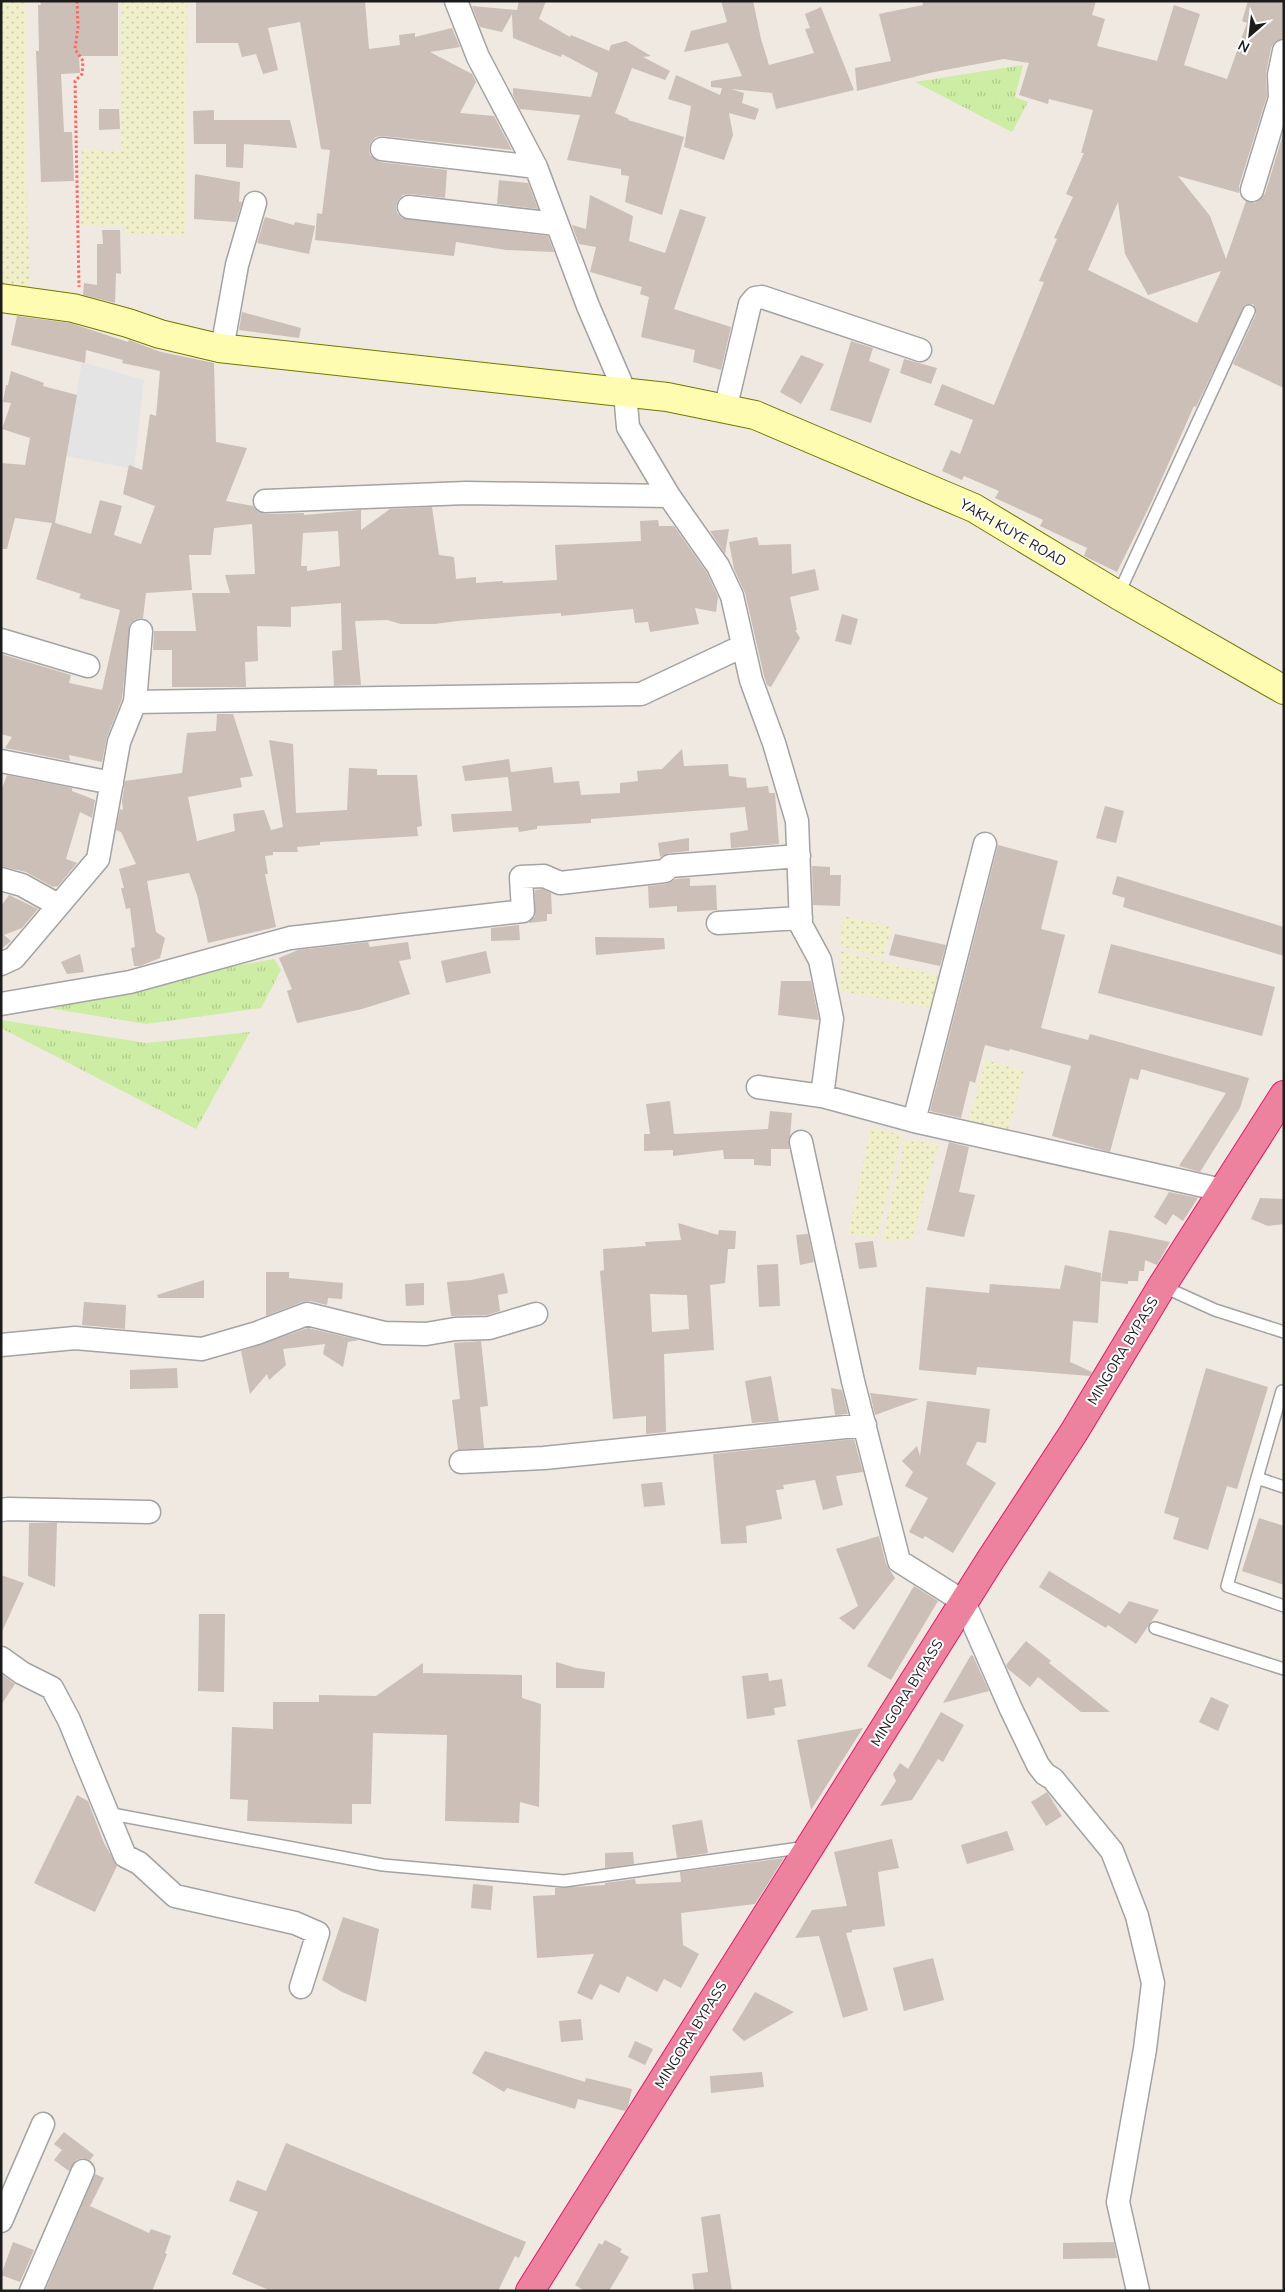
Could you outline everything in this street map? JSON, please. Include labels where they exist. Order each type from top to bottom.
[{"type":"highway","name":"MINGORA BYPASS","points":[[530,2291],[964,1602],[1074,1432],[1162,1286],[1284,1095]]},
{"type":"main road","name":"YAKH KUYE ROAD","points":[[1,298],[80,310],[160,334],[222,349],[668,396],[725,410],[755,415],[974,508],[1118,595],[1284,690]]},
{"type":"street","points":[[456,1],[478,57],[536,167],[588,306],[625,392],[628,427],[669,496],[718,566],[732,596],[751,680],[774,742],[797,821],[801,924],[820,960],[832,1019],[822,1096]]},
{"type":"street","points":[[1252,190],[1280,98],[1279,75],[1284,51]]},
{"type":"street","points":[[382,149],[536,167]]},
{"type":"street","points":[[222,349],[237,265],[255,203]]},
{"type":"street","points":[[409,207],[556,224]]},
{"type":"street","points":[[725,410],[750,304],[755,298],[762,296],[920,350]]},
{"type":"street","points":[[265,501],[466,494],[669,496]]},
{"type":"street","points":[[1,964],[14,958],[98,859],[119,742],[135,702],[141,631]]},
{"type":"street","points":[[1,640],[88,666]]},
{"type":"street","points":[[135,702],[641,694],[743,646]]},
{"type":"street","points":[[1,762],[112,783]]},
{"type":"street","points":[[914,1121],[985,844]]},
{"type":"street","points":[[1,1004],[130,982],[290,938],[523,911],[521,877],[544,876],[560,883],[665,871],[670,866],[799,856]]},
{"type":"street","points":[[1,879],[22,885],[58,905]]},
{"type":"street","points":[[718,923],[801,918]]},
{"type":"street","points":[[758,1087],[822,1096],[914,1121],[1222,1190]]},
{"type":"street","points":[[801,1142],[821,1224],[844,1343],[899,1561],[964,1602],[1038,1765],[1045,1774],[1053,1779],[1112,1851],[1137,1916],[1153,1983],[1145,2049],[1118,2202],[1138,2291]]},
{"type":"street","points":[[1,1345],[75,1338],[202,1349],[257,1333],[307,1314],[384,1333],[426,1334],[456,1328],[490,1328],[536,1314]]},
{"type":"street","points":[[461,1462],[544,1458],[865,1425]]},
{"type":"street","points":[[1,1510],[8,1508],[149,1512]]},
{"type":"street","points":[[1,1658],[22,1673],[52,1688],[69,1720],[125,1856],[139,1863],[175,1896],[295,1923],[318,1933],[301,1987]]},
{"type":"street","points":[[1,2221],[43,2124]]},
{"type":"street","points":[[31,2291],[83,2171]]},
{"type":"lane","points":[[1118,595],[1249,311]]},
{"type":"lane","points":[[1162,1286],[1215,1310],[1284,1332]]},
{"type":"lane","points":[[1282,1390],[1227,1586],[1284,1606]]},
{"type":"lane","points":[[1257,1478],[1284,1487]]},
{"type":"lane","points":[[1154,1628],[1284,1669]]},
{"type":"lane","points":[[106,1812],[384,1865],[564,1882],[809,1847]]},
{"type":"path","points":[[77,1],[78,27],[74,49],[83,62],[82,74],[75,81],[80,310]]},
{"type":"green space","points":[[1,1],[26,1],[26,179],[30,293],[1,292]]},
{"type":"green space","points":[[122,1],[187,1],[185,236],[126,233],[125,225],[81,226],[82,149],[121,152]]},
{"type":"green space","points":[[1023,65],[1015,97],[1028,102],[1012,132],[915,82]]},
{"type":"green space","points":[[844,916],[892,927],[883,958],[840,946]]},
{"type":"green space","points":[[841,951],[938,976],[931,1008],[840,991]]},
{"type":"green space","points":[[274,959],[281,970],[261,1008],[146,1024],[24,1004]]},
{"type":"green space","points":[[1,1020],[146,1043],[250,1032],[196,1129],[1,1028]]},
{"type":"green space","points":[[986,1060],[1024,1071],[1007,1134],[968,1123]]},
{"type":"green space","points":[[871,1127],[902,1135],[877,1238],[848,1234]]},
{"type":"green space","points":[[905,1139],[938,1145],[912,1239],[882,1241]]},
{"type":"shaded area","points":[[82,362],[144,380],[134,469],[66,456]]},
{"type":"building","points":[[40,1],[118,1],[118,56],[79,56],[80,73],[61,74],[64,132],[72,132],[74,181],[41,182],[36,51],[39,51],[38,5],[41,5]]},
{"type":"building","points":[[196,1],[365,1],[369,49],[400,45],[399,35],[415,33],[415,37],[452,28],[460,47],[430,52],[472,74],[476,82],[460,113],[494,116],[512,150],[383,136],[376,137],[371,142],[369,148],[370,155],[380,162],[447,170],[445,198],[411,194],[403,195],[398,200],[396,206],[397,213],[402,218],[548,236],[554,252],[506,250],[456,242],[454,256],[315,240],[317,213],[322,214],[330,150],[321,149],[300,22],[268,28],[278,70],[263,74],[256,54],[242,57],[238,43],[196,43]]},
{"type":"building","points":[[519,1],[546,1],[539,19],[570,37],[571,35],[609,51],[611,45],[626,41],[651,56],[643,57],[670,71],[665,80],[632,68],[615,113],[628,120],[684,137],[662,215],[625,202],[629,176],[621,175],[621,169],[567,160],[580,115],[520,109],[513,95],[513,88],[591,97],[598,73],[562,54],[561,57],[513,38],[512,14],[502,32],[480,27],[472,6],[517,10]]},
{"type":"building","points":[[721,1],[753,1],[769,65],[814,53],[805,29],[810,28],[805,14],[821,7],[854,90],[776,109],[772,93],[731,89],[744,93],[742,103],[759,109],[755,120],[729,113],[733,135],[724,160],[684,147],[691,106],[668,99],[676,75],[720,95],[722,88],[711,87],[711,81],[742,76],[728,43],[684,52],[691,31],[727,22]]},
{"type":"building","points":[[922,1],[1096,1],[1092,15],[1105,19],[1097,46],[1157,61],[1174,5],[1200,14],[1184,65],[1227,79],[1247,23],[1242,21],[1248,1],[1284,1],[1284,38],[1275,42],[1271,48],[1266,73],[1267,96],[1239,186],[1239,193],[1178,176],[1210,216],[1226,259],[1246,201],[1255,203],[1265,194],[1284,131],[1284,388],[1233,364],[1256,314],[1253,304],[1245,305],[1196,407],[1194,406],[1151,503],[1117,572],[1084,556],[1087,548],[1040,526],[1043,520],[995,498],[999,491],[964,476],[962,480],[942,471],[951,450],[960,454],[973,420],[934,405],[942,384],[994,405],[1044,282],[1039,281],[1057,239],[1054,238],[1073,197],[1066,194],[1084,153],[1081,153],[1093,110],[1049,99],[1048,104],[1019,95],[1029,63],[1004,59],[934,72],[857,91],[855,68],[891,61],[879,14],[923,5]],"holes":[[[1118,202],[1125,254],[1148,295],[1221,271],[1197,323],[1088,270]]]},
{"type":"building","points":[[99,109],[119,109],[120,129],[99,130]]},
{"type":"building","points":[[214,110],[214,120],[290,120],[297,148],[244,144],[243,168],[226,167],[226,144],[194,144],[193,111]]},
{"type":"building","points":[[195,174],[240,182],[239,202],[242,202],[236,222],[194,219]]},
{"type":"building","points":[[499,180],[528,183],[538,209],[497,204]]},
{"type":"building","points":[[590,195],[633,216],[629,241],[665,253],[680,209],[706,217],[674,309],[731,327],[721,370],[693,362],[695,350],[641,337],[649,297],[640,294],[642,287],[590,272],[596,247],[579,244],[572,225],[586,229]]},
{"type":"building","points":[[265,217],[294,225],[295,222],[315,226],[309,254],[257,243]]},
{"type":"building","points":[[102,230],[120,230],[121,274],[116,273],[115,303],[83,295],[84,283],[97,285],[97,244],[103,244]]},
{"type":"building","points":[[242,312],[301,328],[299,338],[239,330]]},
{"type":"building","points":[[17,316],[70,323],[128,342],[129,340],[161,352],[214,363],[216,442],[247,448],[226,501],[253,506],[258,512],[266,514],[304,513],[304,515],[361,510],[361,530],[390,509],[432,507],[439,555],[454,557],[456,579],[476,577],[476,583],[557,580],[555,545],[641,541],[640,521],[658,520],[659,526],[674,526],[707,573],[718,597],[716,612],[695,608],[699,624],[650,632],[648,622],[635,623],[633,609],[561,616],[561,613],[435,624],[401,624],[387,620],[355,621],[361,685],[334,686],[332,651],[342,650],[341,603],[291,607],[291,627],[257,626],[258,661],[245,662],[246,687],[172,687],[172,650],[153,650],[154,631],[196,631],[192,593],[230,593],[225,575],[255,574],[252,524],[214,528],[211,555],[189,555],[192,590],[146,593],[143,618],[136,619],[130,624],[122,699],[107,737],[102,762],[69,755],[70,761],[5,748],[12,737],[1,734],[1,654],[71,675],[69,683],[102,690],[120,610],[79,598],[81,594],[36,579],[52,523],[15,518],[7,549],[1,549],[1,463],[25,465],[30,438],[2,429],[11,403],[3,402],[11,371],[44,383],[43,386],[77,395],[55,523],[91,534],[100,500],[122,506],[114,535],[141,544],[155,506],[123,494],[129,465],[142,470],[150,414],[156,416],[160,371],[122,363],[123,360],[86,350],[85,363],[11,345]],"holes":[[[338,531],[340,566],[307,571],[307,566],[301,566],[303,533]]]},
{"type":"building","points":[[851,341],[873,348],[869,361],[890,369],[871,423],[830,410]]},
{"type":"building","points":[[801,355],[824,364],[801,404],[780,392]]},
{"type":"building","points":[[904,359],[937,368],[931,384],[900,373]]},
{"type":"building","points":[[729,529],[725,554],[710,531]]},
{"type":"building","points":[[757,537],[759,545],[791,544],[792,574],[815,569],[819,590],[790,597],[797,630],[795,630],[800,638],[771,687],[767,685],[764,676],[745,593],[734,569],[729,542]]},
{"type":"building","points":[[842,614],[858,619],[851,645],[835,641]]},
{"type":"building","points":[[217,714],[233,714],[253,776],[240,778],[242,787],[188,797],[197,841],[235,831],[233,814],[264,810],[271,830],[283,827],[269,740],[293,744],[296,813],[347,810],[349,768],[377,769],[377,775],[417,775],[422,826],[417,827],[418,836],[320,842],[320,845],[297,847],[298,852],[273,852],[273,855],[265,856],[268,874],[265,874],[276,927],[208,943],[197,895],[189,873],[147,881],[156,932],[165,938],[160,958],[140,966],[134,966],[131,948],[135,947],[130,908],[126,909],[121,888],[124,888],[119,869],[136,864],[121,832],[116,830],[120,809],[123,810],[122,801],[125,781],[182,773],[187,733],[216,731]]},
{"type":"building","points":[[682,749],[684,766],[728,764],[729,776],[746,778],[747,788],[768,786],[769,793],[775,793],[779,844],[731,848],[730,833],[748,830],[745,807],[591,819],[591,823],[537,826],[537,829],[519,832],[518,827],[453,832],[451,814],[512,811],[508,777],[465,781],[462,766],[509,759],[511,772],[552,767],[554,783],[579,781],[581,795],[620,793],[620,783],[638,781],[637,771],[662,769]]},
{"type":"building","points":[[7,775],[72,788],[72,791],[95,800],[92,818],[80,812],[66,859],[77,863],[58,886],[53,887],[26,872],[1,866],[1,791]]},
{"type":"building","points":[[1105,806],[1124,811],[1116,843],[1096,838]]},
{"type":"building","points":[[689,838],[689,851],[669,853],[660,857],[658,843]]},
{"type":"building","points":[[998,845],[1058,861],[1041,929],[1065,935],[1041,1028],[1088,1040],[1090,1034],[1249,1078],[1240,1108],[1200,1172],[1179,1166],[1226,1093],[1141,1069],[1138,1080],[1130,1078],[1110,1152],[1052,1136],[1071,1066],[1010,1049],[1009,1051],[985,1045],[975,1083],[970,1081],[961,1118],[930,1111]]},
{"type":"building","points":[[812,866],[830,867],[830,875],[841,875],[840,906],[813,905]]},
{"type":"building","points":[[1117,876],[1284,927],[1284,956],[1123,907],[1125,898],[1112,894]]},
{"type":"building","points":[[690,878],[690,886],[716,885],[717,910],[677,912],[677,906],[649,908],[648,886],[666,884],[676,879]]},
{"type":"building","points":[[542,889],[551,893],[552,914],[547,914],[547,921],[528,923],[535,916],[535,890]]},
{"type":"building","points":[[9,895],[38,909],[22,928],[4,935],[11,941],[1,949],[1,906]]},
{"type":"building","points":[[519,925],[520,940],[491,941],[491,928]]},
{"type":"building","points":[[895,934],[946,945],[940,966],[889,955]]},
{"type":"building","points":[[595,937],[664,938],[665,949],[596,955]]},
{"type":"building","points":[[368,942],[370,947],[408,942],[411,959],[399,961],[410,994],[362,1009],[297,1023],[287,991],[292,989],[279,958],[298,950]]},
{"type":"building","points":[[1111,944],[1275,987],[1262,1036],[1098,993]]},
{"type":"building","points":[[486,951],[491,973],[446,983],[441,961]]},
{"type":"building","points":[[80,954],[84,972],[67,974],[61,962]]},
{"type":"building","points":[[781,981],[811,981],[819,1020],[778,1015]]},
{"type":"building","points":[[670,1101],[674,1134],[768,1129],[770,1111],[792,1113],[789,1149],[771,1149],[771,1166],[754,1165],[754,1159],[724,1159],[723,1150],[673,1156],[673,1150],[644,1151],[644,1134],[650,1134],[646,1104]]},
{"type":"building","points":[[949,1142],[969,1147],[959,1192],[975,1195],[964,1237],[927,1230]]},
{"type":"building","points":[[1169,1192],[1198,1198],[1183,1221],[1173,1214],[1166,1225],[1154,1217]]},
{"type":"building","points":[[1260,1198],[1284,1199],[1284,1224],[1268,1226],[1251,1219]]},
{"type":"building","points":[[678,1223],[718,1235],[719,1230],[736,1231],[735,1249],[728,1249],[725,1283],[710,1285],[714,1350],[664,1354],[666,1432],[646,1434],[646,1416],[613,1419],[600,1271],[604,1270],[603,1249],[646,1246],[645,1242],[681,1240]],"holes":[[[650,1294],[687,1295],[689,1329],[652,1332]]]},
{"type":"building","points":[[1109,1230],[1170,1242],[1157,1265],[1145,1260],[1144,1271],[1139,1271],[1138,1281],[1128,1281],[1128,1284],[1101,1281]]},
{"type":"building","points":[[808,1234],[814,1262],[800,1265],[796,1235]]},
{"type":"building","points":[[873,1241],[877,1267],[859,1269],[855,1243]]},
{"type":"building","points":[[778,1264],[780,1306],[759,1307],[757,1265]]},
{"type":"building","points":[[1065,1265],[1101,1273],[1098,1323],[1073,1321],[1070,1362],[1092,1372],[1090,1376],[977,1367],[976,1375],[919,1370],[926,1287],[989,1293],[990,1284],[1060,1289]]},
{"type":"building","points":[[266,1272],[289,1272],[289,1278],[343,1283],[342,1299],[328,1298],[327,1305],[310,1301],[302,1302],[266,1316]]},
{"type":"building","points":[[504,1273],[508,1293],[498,1295],[500,1311],[487,1315],[451,1316],[447,1282],[471,1280]]},
{"type":"building","points":[[204,1280],[204,1298],[158,1298],[157,1295]]},
{"type":"building","points":[[424,1283],[424,1305],[406,1306],[405,1284]]},
{"type":"building","points":[[84,1302],[126,1305],[125,1329],[82,1325]]},
{"type":"building","points":[[308,1328],[359,1340],[348,1342],[343,1367],[323,1354],[325,1344],[283,1349],[286,1365],[269,1380],[267,1374],[250,1394],[241,1351]]},
{"type":"building","points":[[481,1341],[488,1406],[480,1407],[484,1448],[458,1450],[452,1400],[460,1399],[454,1343]]},
{"type":"building","points":[[177,1368],[178,1388],[130,1389],[130,1370]]},
{"type":"building","points":[[1206,1368],[1268,1387],[1237,1489],[1227,1486],[1208,1550],[1173,1539],[1179,1518],[1164,1513]]},
{"type":"building","points":[[771,1376],[779,1421],[752,1423],[745,1381]]},
{"type":"building","points":[[831,1388],[842,1390],[848,1414],[835,1415]]},
{"type":"building","points":[[870,1393],[919,1399],[875,1415]]},
{"type":"building","points":[[927,1401],[990,1409],[986,1443],[977,1442],[966,1464],[996,1483],[953,1553],[925,1536],[923,1539],[909,1532],[928,1498],[905,1486],[913,1472],[902,1461],[917,1446],[920,1456]]},
{"type":"building","points":[[854,1439],[863,1472],[836,1476],[843,1505],[823,1510],[815,1480],[783,1485],[784,1489],[776,1490],[782,1519],[746,1526],[747,1543],[721,1544],[713,1454]]},
{"type":"building","points":[[662,1482],[665,1505],[644,1507],[641,1484]]},
{"type":"building","points":[[1259,1518],[1284,1526],[1284,1585],[1242,1571]]},
{"type":"building","points":[[29,1523],[57,1523],[55,1587],[28,1576]]},
{"type":"building","points":[[879,1536],[886,1564],[895,1578],[854,1630],[839,1618],[858,1606],[836,1549]]},
{"type":"building","points":[[1049,1571],[1120,1614],[1129,1601],[1159,1610],[1136,1644],[1108,1625],[1106,1628],[1039,1587]]},
{"type":"building","points":[[1,1575],[24,1583],[1,1634]]},
{"type":"building","points":[[914,1586],[938,1601],[891,1680],[867,1666]]},
{"type":"building","points":[[199,1614],[225,1614],[224,1692],[198,1691]]},
{"type":"building","points":[[1026,1641],[1051,1661],[1049,1663],[1110,1712],[1081,1712],[1038,1677],[1030,1687],[1008,1669],[1006,1665]]},
{"type":"building","points":[[971,1655],[989,1691],[943,1703]]},
{"type":"building","points":[[556,1662],[576,1668],[605,1672],[604,1688],[556,1688]]},
{"type":"building","points":[[423,1663],[423,1673],[522,1675],[522,1698],[541,1704],[539,1807],[520,1802],[519,1823],[445,1821],[447,1735],[373,1733],[371,1804],[352,1804],[352,1824],[247,1821],[248,1800],[230,1799],[232,1727],[273,1729],[273,1702],[319,1702],[319,1695],[376,1696]]},
{"type":"building","points":[[768,1673],[769,1681],[782,1679],[786,1706],[774,1708],[775,1715],[747,1719],[742,1676]]},
{"type":"building","points":[[1,1674],[15,1684],[1,1705]]},
{"type":"building","points":[[1211,1697],[1229,1705],[1218,1731],[1199,1722]]},
{"type":"building","points":[[941,1712],[964,1725],[943,1762],[938,1759],[912,1800],[880,1806],[896,1781],[893,1774],[900,1763],[908,1769]]},
{"type":"building","points":[[863,1728],[811,1810],[797,1740]]},
{"type":"building","points":[[1047,1792],[1062,1816],[1046,1826],[1031,1802]]},
{"type":"building","points":[[77,1795],[88,1801],[104,1843],[117,1866],[95,1912],[34,1883]]},
{"type":"building","points":[[702,1820],[708,1853],[677,1858],[672,1825]]},
{"type":"building","points":[[1007,1831],[1014,1850],[967,1864],[961,1845]]},
{"type":"building","points":[[892,1839],[899,1868],[878,1872],[885,1926],[852,1930],[852,1932],[846,1933],[868,2010],[843,2018],[819,1936],[795,1938],[812,1910],[847,1906],[834,1852]]},
{"type":"building","points":[[633,1852],[634,1864],[605,1868],[605,1853]]},
{"type":"building","points":[[784,1858],[755,1904],[681,1913],[683,1945],[699,1954],[681,1988],[664,1979],[657,1992],[627,1976],[619,1993],[600,1984],[592,2000],[577,1993],[594,1954],[537,1958],[533,1896],[555,1895],[555,1888],[605,1885],[605,1883],[635,1879],[636,1884],[681,1882],[680,1872]]},
{"type":"building","points":[[473,1884],[493,1886],[491,1910],[471,1908]]},
{"type":"building","points":[[343,1917],[379,1929],[366,2002],[342,1992],[322,1980]]},
{"type":"building","points":[[933,1958],[944,2000],[904,2011],[893,1968]]},
{"type":"building","points":[[755,1992],[794,2012],[744,2041],[732,2030]]},
{"type":"building","points":[[581,2019],[583,2040],[561,2042],[559,2021]]},
{"type":"building","points":[[635,2041],[653,2049],[645,2065],[628,2057]]},
{"type":"building","points":[[485,2051],[585,2082],[586,2078],[632,2089],[628,2107],[625,2111],[578,2099],[575,2109],[507,2088],[504,2092],[472,2073]]},
{"type":"building","points":[[762,2072],[764,2087],[711,2093],[710,2076]]},
{"type":"building","points":[[64,2132],[94,2155],[90,2160],[82,2158],[76,2160],[69,2171],[54,2160],[62,2150],[54,2144]]},
{"type":"building","points":[[286,2143],[526,2242],[519,2258],[515,2256],[498,2291],[271,2291],[232,2274],[258,2212],[229,2201],[237,2180],[266,2191]]},
{"type":"building","points":[[95,2174],[104,2178],[90,2206],[149,2233],[151,2229],[171,2236],[165,2253],[167,2254],[152,2291],[45,2291]]},
{"type":"building","points":[[720,2214],[732,2291],[694,2291],[692,2274],[708,2272],[701,2217]]},
{"type":"building","points":[[605,2240],[622,2249],[620,2252],[629,2257],[609,2291],[585,2291],[575,2285],[599,2243],[602,2245]]},
{"type":"building","points":[[13,2242],[34,2250],[20,2282],[1,2275]]},
{"type":"building","points":[[1114,2242],[1117,2258],[1063,2259],[1063,2243]]}]
